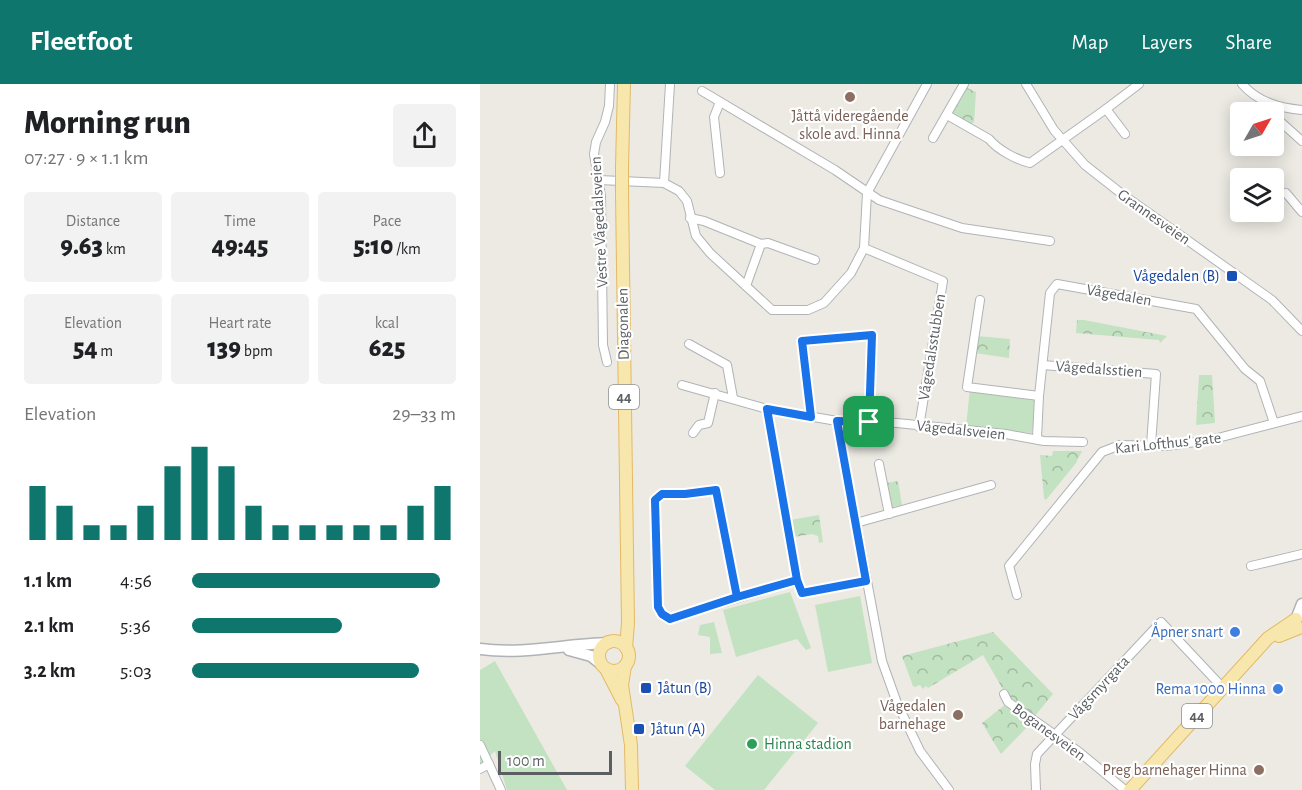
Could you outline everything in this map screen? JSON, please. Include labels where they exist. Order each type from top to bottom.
[{"type":"main road","name":"Diagonalen","points":[[624,84],[622,194],[626,648]]},
{"type":"main road","name":"Diagonalen","points":[[610,642],[620,624],[627,600]]},
{"type":"main road","points":[[1299,622],[1302,604]]},
{"type":"main road","name":"44","points":[[1130,790],[1265,643],[1299,622]]},
{"type":"main road","points":[[480,649],[505,652],[610,642],[619,643],[626,648]]},
{"type":"main road","name":"44","points":[[610,642],[600,650],[603,666],[626,709]]},
{"type":"main road","name":"44","points":[[626,648],[628,657],[622,685],[632,745],[632,790]]},
{"type":"main road","points":[[553,649],[575,650],[591,656],[603,666],[618,671],[626,666]]},
{"type":"street","name":"Vestre Vågedalsveien","points":[[607,362],[603,345],[599,180],[594,154],[596,142],[605,123],[610,84]]},
{"type":"street","points":[[664,183],[670,84]]},
{"type":"street","points":[[599,180],[671,185],[684,195],[687,201],[696,236],[710,253],[772,310],[808,310],[824,303],[851,273],[864,248],[867,193],[927,84]]},
{"type":"street","points":[[933,138],[963,84]]},
{"type":"street","points":[[947,115],[1023,161],[1034,161],[1139,84]]},
{"type":"street","points":[[1242,84],[1265,101],[1283,108],[1302,110]]},
{"type":"street","name":"Grannesveien","points":[[1029,86],[1041,112],[1062,141],[1084,165],[1272,300],[1302,330]]},
{"type":"street","points":[[702,91],[835,170],[879,200],[962,228],[1050,241]]},
{"type":"street","points":[[720,102],[714,117],[720,173]]},
{"type":"street","points":[[1106,109],[1125,134]]},
{"type":"street","points":[[1284,125],[1302,141]]},
{"type":"street","points":[[1286,193],[1302,212]]},
{"type":"street","points":[[690,218],[704,221],[761,244],[768,243],[815,260]]},
{"type":"street","points":[[746,286],[761,244]]},
{"type":"street","name":"Vågedalsstubben","points":[[864,248],[943,281],[919,427]]},
{"type":"street","name":"Vågedalen","points":[[1037,438],[1050,292],[1057,284],[1192,308],[1202,314],[1245,369],[1260,381],[1274,423]]},
{"type":"street","points":[[980,300],[967,387],[1039,396]]},
{"type":"street","points":[[811,417],[802,341],[872,335],[869,422]]},
{"type":"street","points":[[689,344],[727,365],[733,398]]},
{"type":"street","name":"Vågedalsstien","points":[[1043,365],[1156,374],[1151,445]]},
{"type":"street","name":"Vågedalsveien","points":[[682,385],[767,409],[837,421],[897,423],[1037,438],[1044,441],[1083,441]]},
{"type":"street","points":[[693,433],[699,425],[708,423],[715,393]]},
{"type":"street","points":[[767,409],[797,580],[802,593],[866,581]]},
{"type":"street","name":"Kari Lofthus' gate","points":[[1017,595],[1009,566],[1101,452],[1120,445],[1166,446],[1210,440],[1302,416]]},
{"type":"street","points":[[837,421],[882,661],[897,703],[920,751],[949,790]]},
{"type":"street","points":[[879,464],[889,514]]},
{"type":"street","points":[[856,523],[991,485]]},
{"type":"street","points":[[737,597],[716,490],[662,494],[655,500],[658,607],[662,614],[670,619],[797,580]]},
{"type":"street","points":[[1251,566],[1302,554]]},
{"type":"street","name":"Vågsmyrgata","points":[[1036,790],[1035,758],[1161,622],[1223,688]]},
{"type":"street","name":"Boganesveien","points":[[1004,694],[1008,702],[1078,752],[1125,790]]},
{"type":"street","points":[[480,745],[501,790]]},
{"type":"street","points":[[480,769],[489,764]]},
{"type":"green space","points":[[965,87],[976,92],[974,122],[971,124],[953,114]]},
{"type":"green space","points":[[1077,320],[1167,336],[1160,343],[1159,340],[1076,333]]},
{"type":"green space","points":[[977,336],[1010,339],[1009,358],[975,353]]},
{"type":"green space","points":[[1199,375],[1212,375],[1215,423],[1196,425]]},
{"type":"green space","points":[[970,388],[1030,397],[1036,402],[1032,433],[966,427]]},
{"type":"green space","points":[[1053,451],[1082,451],[1076,463],[1046,500],[1040,455],[1052,456]]},
{"type":"green space","points":[[898,481],[902,505],[891,507],[887,483]]},
{"type":"green space","points":[[819,515],[823,542],[819,543],[818,536],[812,534],[794,537],[790,520]]},
{"type":"green space","points":[[790,592],[811,648],[806,650],[797,639],[736,657],[723,610]]},
{"type":"green space","points":[[860,596],[872,663],[828,672],[815,605]]},
{"type":"green space","points":[[714,622],[722,653],[710,654],[710,637],[698,635],[700,625]]},
{"type":"green space","points":[[993,632],[1053,694],[1034,717],[1008,698],[983,655],[928,688],[926,686],[923,689],[920,685],[913,686],[902,656]]},
{"type":"green space","points":[[495,661],[567,790],[507,790],[495,751],[480,764],[480,670]]},
{"type":"green space","name":"Hinna stadion","points":[[758,675],[818,723],[764,790],[715,790],[685,766]]},
{"type":"green space","points":[[1006,704],[1032,722],[1001,754],[982,723]]},
{"type":"place","name":"Jåttå videregående skole avd. Hinna","points":[[850,97]]},
{"type":"place","name":"Vågedalen (B)","points":[[1232,276]]},
{"type":"place","name":"Åpner snart","points":[[1235,632]]},
{"type":"place","name":"Jåtun (B)","points":[[646,688]]},
{"type":"place","name":"Rema 1000 Hinna","points":[[1278,689]]},
{"type":"place","name":"Vågedalen barnehage","points":[[958,715]]},
{"type":"place","name":"Jåtun (A)","points":[[639,729]]},
{"type":"place","name":"Hinna stadion","points":[[752,744]]},
{"type":"place","name":"Preg barnehager Hinna","points":[[1259,770]]},
{"type":"route","points":[[869,422],[837,421],[866,581],[802,593],[797,580],[670,619],[662,614],[658,607],[655,500],[662,494],[676,495],[716,490],[737,597],[797,580],[767,409],[811,417],[802,341],[872,335],[869,422]]}]
